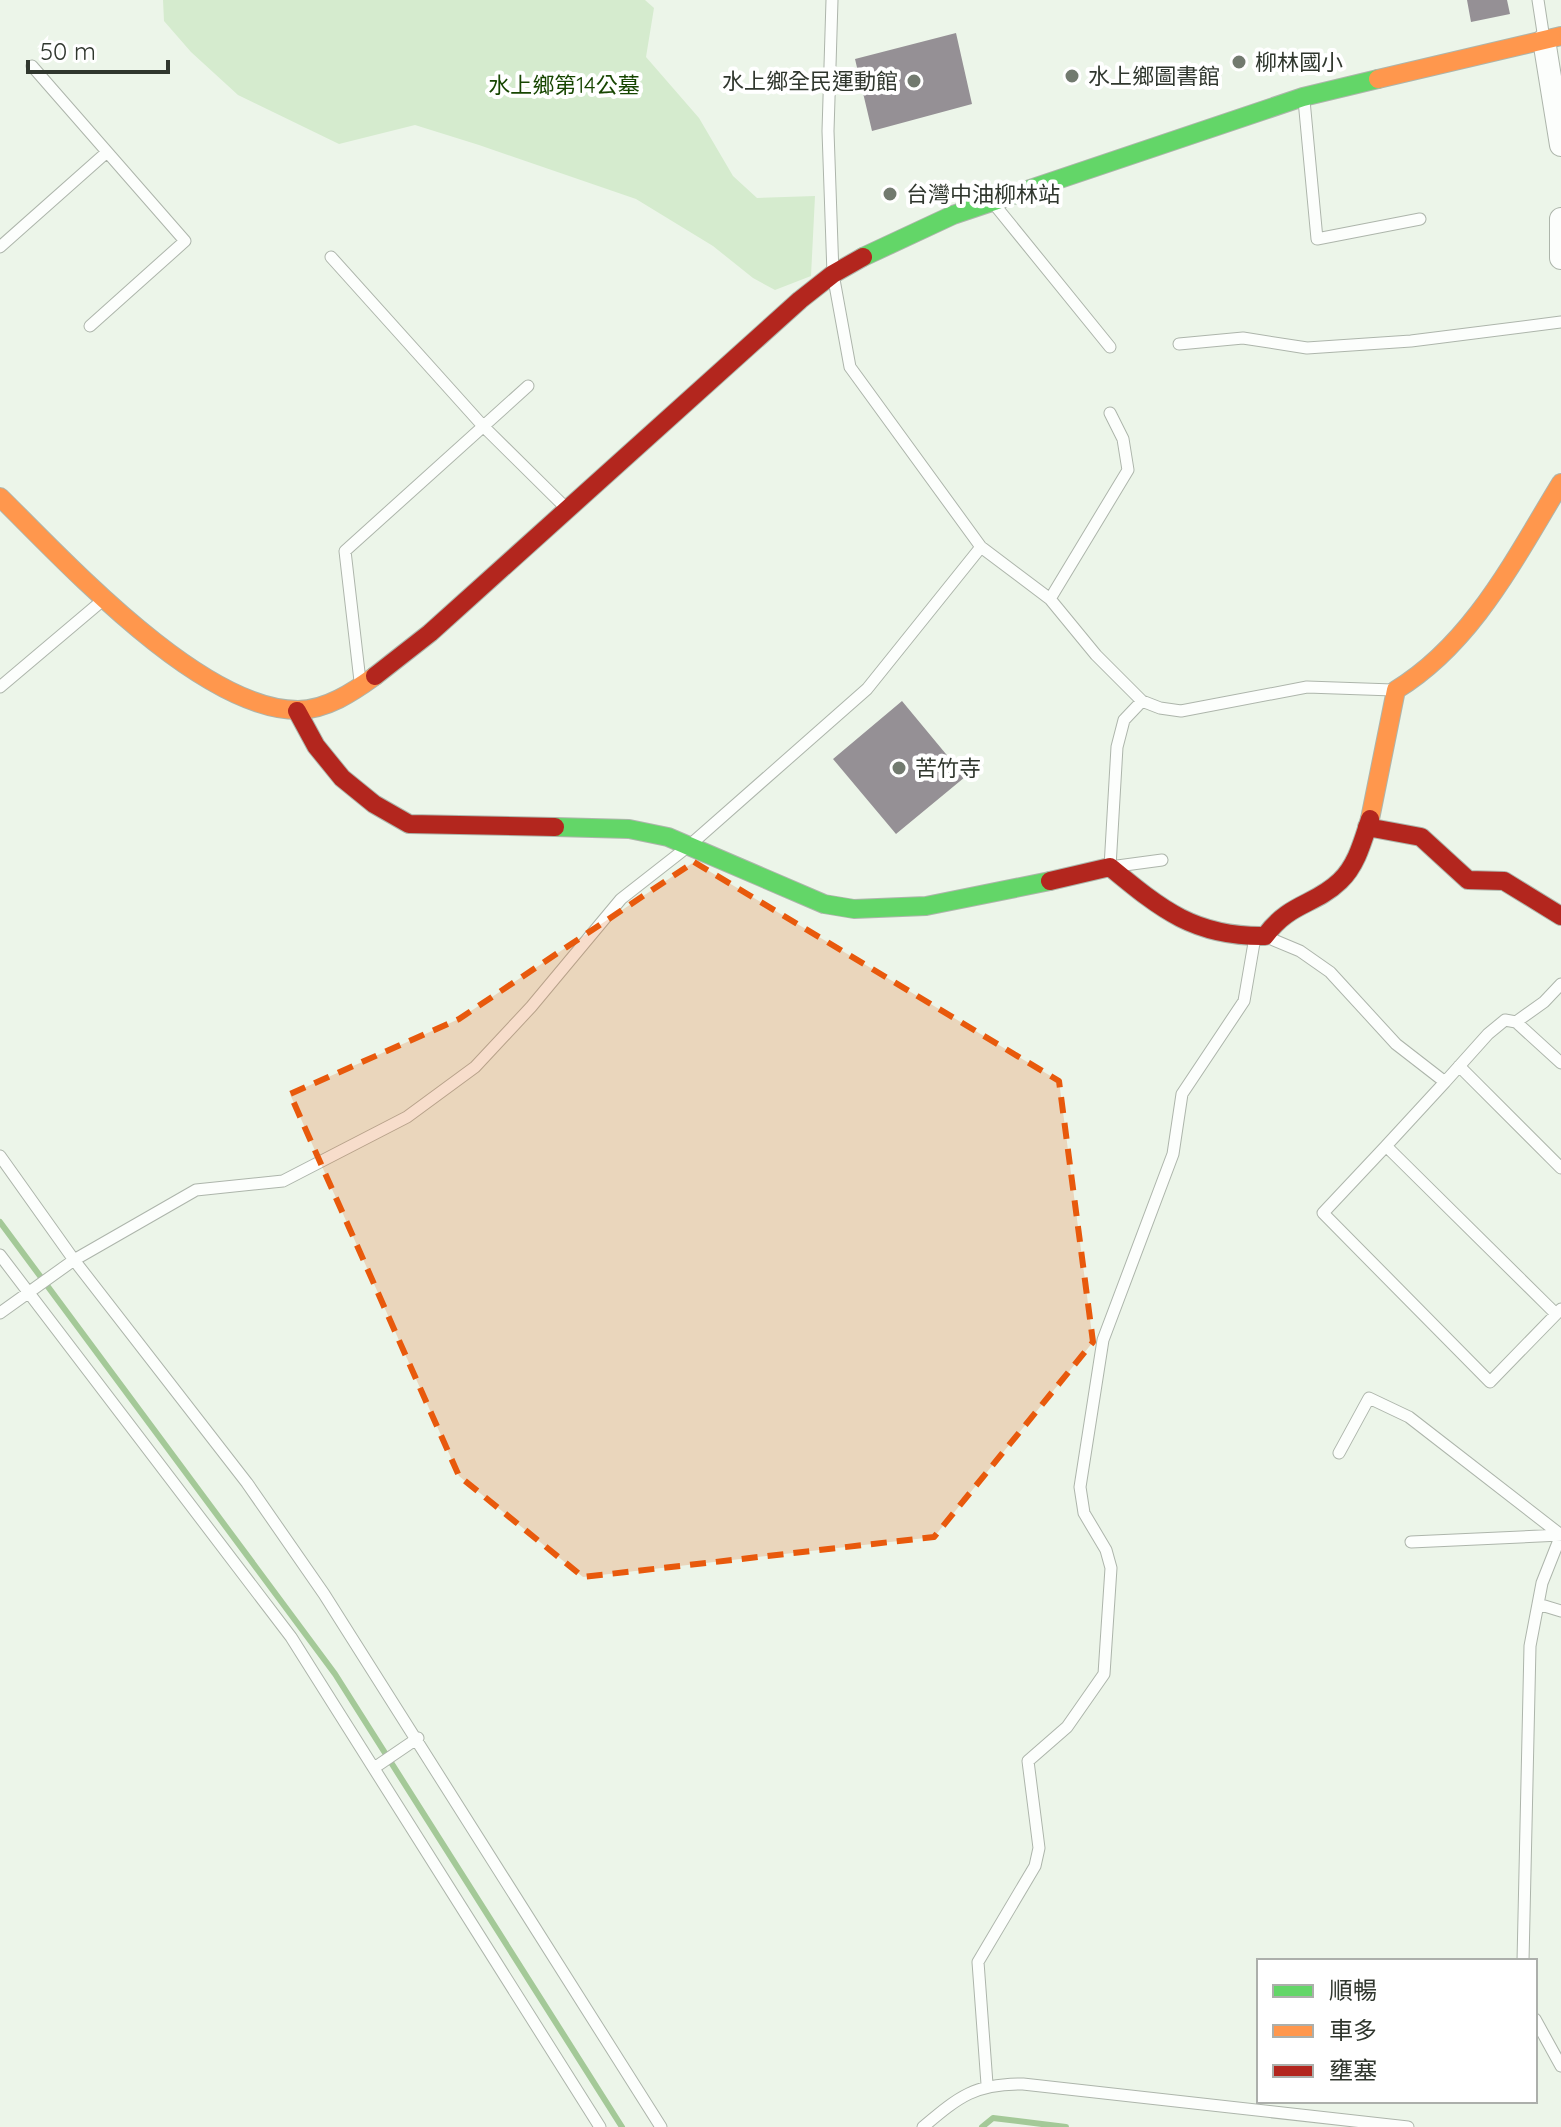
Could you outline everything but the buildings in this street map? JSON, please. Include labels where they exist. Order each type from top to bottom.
[{"type":"street","points":[[0,497],[106,597],[196,674],[242,696],[297,711],[342,698],[434,631],[833,274],[916,230],[1303,97],[1552,38],[1561,145]]},
{"type":"street","points":[[1561,219],[1561,258]]},
{"type":"street","points":[[297,711],[306,734],[324,759],[367,800],[409,824],[606,826],[668,837],[824,904],[848,911],[882,912],[922,906],[1110,867],[1168,916],[1188,926],[1241,938],[1260,936],[1280,916],[1340,881],[1350,870],[1367,827],[1391,732],[1396,690],[1423,673],[1485,606],[1561,483]]},
{"type":"street","points":[[1367,827],[1421,837],[1440,858],[1468,880],[1504,881],[1561,916]]},
{"type":"lane","points":[[832,0],[828,131],[833,274],[850,367],[981,547],[1050,599],[1096,655],[1142,701],[1181,711],[1307,687],[1396,690]]},
{"type":"lane","points":[[1538,0],[1552,38]]},
{"type":"lane","points":[[32,66],[185,241],[90,326]]},
{"type":"lane","points":[[1303,97],[1317,239],[1420,219]]},
{"type":"lane","points":[[0,247],[107,152]]},
{"type":"lane","points":[[992,202],[1110,347]]},
{"type":"lane","points":[[331,257],[483,426],[568,509]]},
{"type":"lane","points":[[1179,344],[1243,338],[1307,348],[1411,341],[1561,322]]},
{"type":"lane","points":[[360,686],[345,551],[528,386]]},
{"type":"lane","points":[[1050,599],[1128,470],[1123,439],[1110,413]]},
{"type":"lane","points":[[0,1313],[74,1260],[196,1190],[283,1181],[407,1117],[475,1067],[531,1007],[621,899],[690,845],[867,689],[981,547]]},
{"type":"lane","points":[[0,687],[106,597]]},
{"type":"lane","points":[[1142,701],[1124,720],[1117,747],[1110,867],[1162,860]]},
{"type":"lane","points":[[987,2084],[978,1962],[1035,1866],[1039,1848],[1028,1761],[1067,1727],[1104,1674],[1111,1568],[1106,1550],[1084,1513],[1080,1487],[1103,1340],[1173,1154],[1182,1094],[1244,1001],[1260,936],[1300,951],[1330,972],[1396,1044],[1445,1082]]},
{"type":"lane","points":[[1516,1022],[1544,1002],[1561,984]]},
{"type":"lane","points":[[1386,1146],[1559,1311],[1490,1382],[1323,1213],[1459,1066],[1505,1020],[1516,1022],[1561,1063]]},
{"type":"lane","points":[[1459,1066],[1561,1168]]},
{"type":"lane","points":[[0,1156],[74,1260],[247,1483],[418,1738],[661,2127]]},
{"type":"lane","points":[[0,1255],[291,1637],[600,2127]]},
{"type":"lane","points":[[1339,1453],[1369,1398],[1409,1417],[1561,1534]]},
{"type":"lane","points":[[1411,1542],[1561,1534]]},
{"type":"lane","points":[[1523,1959],[1530,1646],[1538,1604],[1561,1534]]},
{"type":"lane","points":[[1538,1604],[1561,1611]]},
{"type":"lane","points":[[374,1768],[418,1738]]},
{"type":"lane","points":[[1537,2023],[1561,2066]]},
{"type":"lane","points":[[923,2127],[952,2103],[987,2084],[1023,2084],[1408,2127]]},
{"type":"highlighted area","points":[[694,862],[1059,1081],[1093,1342],[934,1537],[583,1577],[459,1476],[290,1094],[459,1019]]},
{"type":"green space","name":"水上鄉第14公墓","points":[[163,0],[645,0],[654,8],[646,57],[699,118],[733,176],[757,198],[815,196],[811,276],[775,290],[753,278],[713,246],[636,199],[415,125],[339,144],[238,95],[191,52],[164,21]]},
{"type":"waterway","points":[[0,1222],[335,1674],[622,2127]]},
{"type":"waterway","points":[[982,2127],[993,2118],[1066,2127]]},
{"type":"traffic: fast","points":[[863,257],[953,215],[1303,97],[1378,79]]},
{"type":"traffic: fast","points":[[555,827],[629,829],[668,837],[824,904],[854,909],[926,906],[1050,881]]},
{"type":"traffic: slow","points":[[1378,79],[1561,36]]},
{"type":"traffic: slow","points":[[1370,819],[1396,690],[1423,671],[1470,624],[1509,569],[1561,483]]},
{"type":"traffic: slow","points":[[0,497],[137,628],[178,660],[220,686],[260,704],[298,710],[329,703],[375,676]]},
{"type":"traffic: jam","points":[[375,676],[430,633],[800,300],[833,274],[863,257]]},
{"type":"traffic: jam","points":[[297,711],[316,746],[342,778],[374,804],[409,824],[555,827]]},
{"type":"traffic: jam","points":[[1050,881],[1110,867],[1146,896],[1181,918],[1219,932],[1265,936],[1293,910],[1321,895],[1346,875],[1359,852],[1370,819]]},
{"type":"traffic: jam","points":[[1367,827],[1421,837],[1468,880],[1504,881],[1561,916]]},
{"type":"place","name":"柳林國小","points":[[1239,62]]},
{"type":"place","name":"水上鄉圖書館","points":[[1072,76]]},
{"type":"place","name":"水上鄉全民運動館","points":[[914,81]]},
{"type":"place","name":"台灣中油柳林站","points":[[890,194]]},
{"type":"place","name":"苦竹寺","points":[[899,768]]}]
